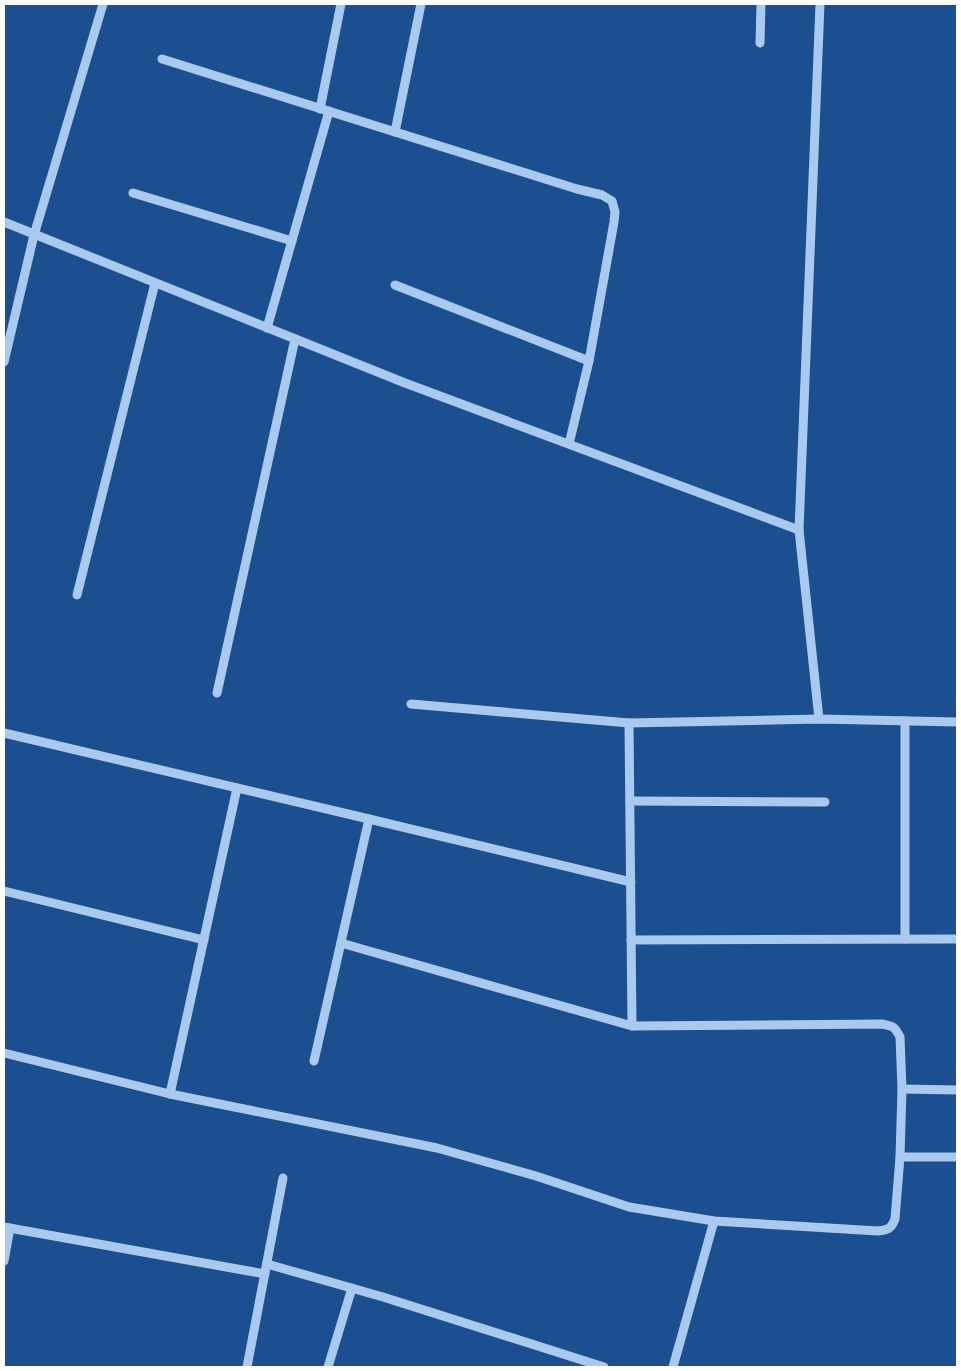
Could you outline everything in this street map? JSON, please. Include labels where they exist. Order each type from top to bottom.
[{"type":"street","points":[[4,362],[8,325],[103,4]]},
{"type":"street","points":[[266,328],[292,241],[324,110],[341,4]]},
{"type":"street","points":[[395,132],[421,4]]},
{"type":"street","points":[[760,43],[761,4]]},
{"type":"street","points":[[819,719],[799,530],[820,4]]},
{"type":"street","points":[[162,59],[602,195],[612,201],[614,222],[589,361],[569,444]]},
{"type":"street","points":[[132,193],[292,241]]},
{"type":"street","points":[[4,222],[405,383],[799,530]]},
{"type":"street","points":[[77,595],[155,283]]},
{"type":"street","points":[[395,284],[589,361]]},
{"type":"street","points":[[217,693],[295,339]]},
{"type":"street","points":[[411,704],[629,724],[819,719],[957,722]]},
{"type":"street","points":[[905,721],[905,939]]},
{"type":"street","points":[[629,724],[632,1026]]},
{"type":"street","points":[[4,733],[631,882]]},
{"type":"street","points":[[170,1094],[237,788]]},
{"type":"street","points":[[630,801],[825,802]]},
{"type":"street","points":[[314,1061],[369,819]]},
{"type":"street","points":[[4,891],[204,940]]},
{"type":"street","points":[[631,940],[957,939]]},
{"type":"street","points":[[4,1053],[170,1094],[437,1148],[536,1176],[629,1207],[714,1221],[878,1231],[889,1230],[896,1219],[902,1089],[900,1037],[892,1026],[872,1024],[632,1026],[341,943]]},
{"type":"street","points":[[902,1089],[957,1090]]},
{"type":"street","points":[[900,1157],[957,1156]]},
{"type":"street","points":[[247,1367],[283,1178]]},
{"type":"street","points":[[673,1367],[714,1221]]},
{"type":"street","points":[[4,1261],[7,1227],[265,1274]]},
{"type":"street","points":[[266,1264],[352,1288],[604,1367]]},
{"type":"street","points":[[328,1367],[352,1288]]}]
